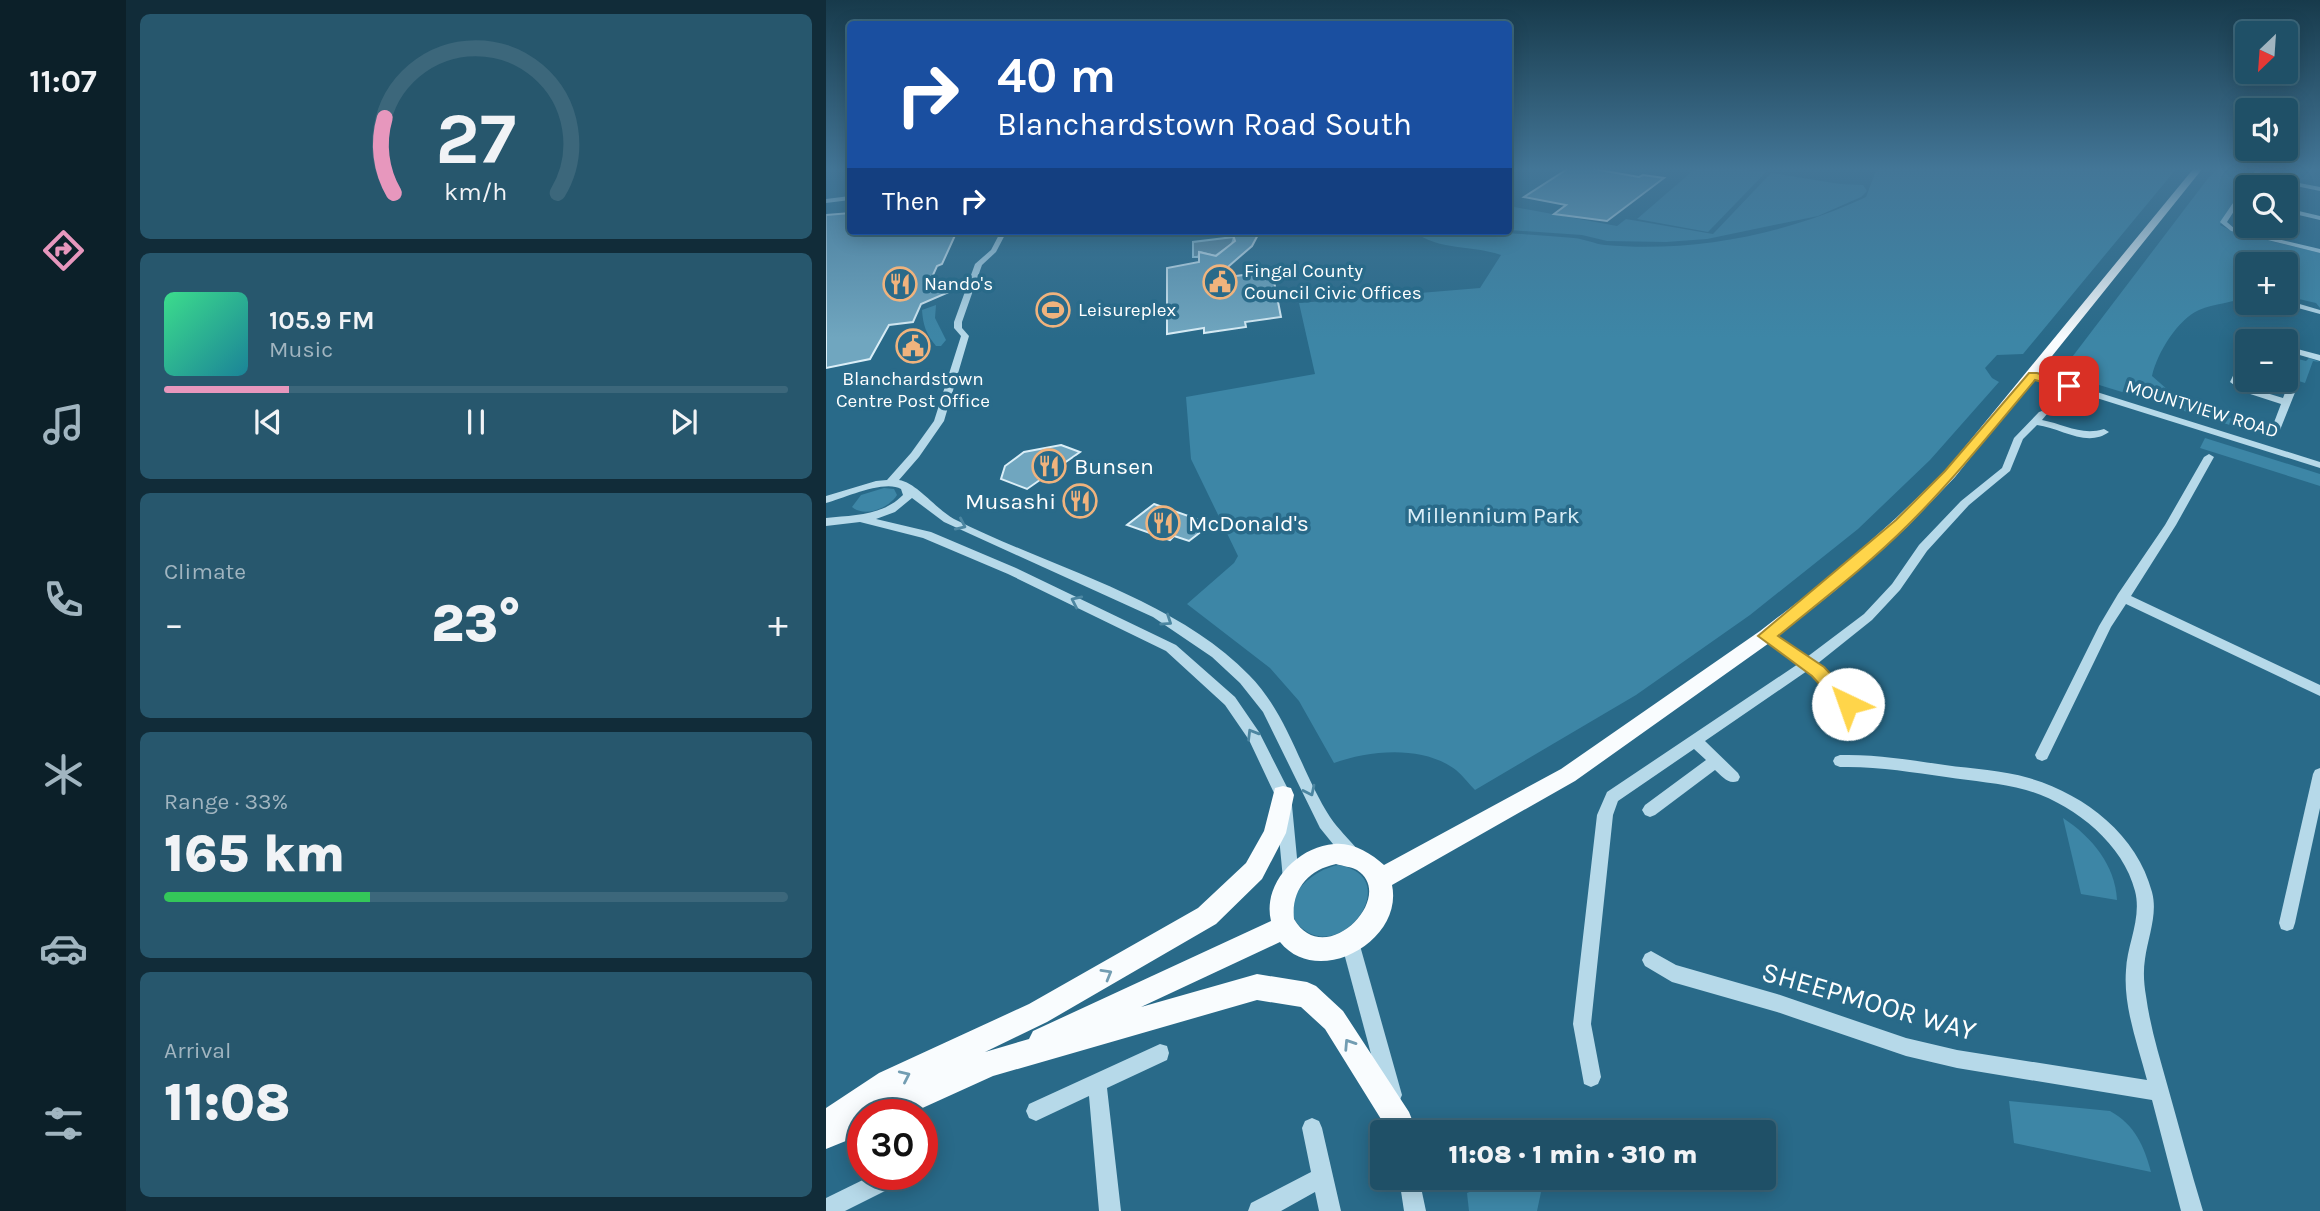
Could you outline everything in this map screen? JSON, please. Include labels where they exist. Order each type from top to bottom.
[{"type":"main road","points":[[1380,879],[1568,775],[1766,636],[1831,585],[1901,523],[1950,474],[2154,225]]},
{"type":"main road","points":[[826,1125],[889,1083],[1038,1013],[1207,916],[1254,871],[1275,833],[1283,795]]},
{"type":"main road","points":[[1336,853],[1352,855],[1370,863],[1380,879],[1382,893],[1376,916],[1364,931],[1350,942],[1336,948],[1310,949],[1294,941],[1283,928],[1279,912],[1291,879],[1304,866],[1320,858],[1336,853]]},
{"type":"main road","points":[[910,1099],[1283,928]]},
{"type":"main road","points":[[986,1065],[1257,987],[1307,995],[1334,1020],[1396,1120]]},
{"type":"main road","points":[[826,1135],[847,1126]]},
{"type":"street","points":[[891,482],[915,456],[939,421],[965,336],[958,328],[958,322],[979,264],[994,251],[1002,235]]},
{"type":"street","points":[[2266,238],[2320,251]]},
{"type":"street","points":[[2298,306],[2320,312]]},
{"type":"street","points":[[2298,352],[2320,358]]},
{"type":"street","name":"MOUNTVIEW ROAD","points":[[2033,375],[2320,465]]},
{"type":"street","points":[[2254,392],[2286,402]]},
{"type":"street","points":[[2275,433],[2290,392]]},
{"type":"street","points":[[1591,1077],[1582,1024],[1607,804],[1612,797],[1807,664],[1868,617],[1896,587],[1923,548],[1965,503],[2006,469],[2028,425],[2039,418],[2085,435],[2104,432]]},
{"type":"street","points":[[2042,755],[2099,636],[2170,525],[2209,457]]},
{"type":"street","points":[[826,500],[868,486],[891,482],[906,486],[947,520],[1157,614],[1217,654],[1245,679],[1268,709],[1325,823],[1352,855]]},
{"type":"street","points":[[868,486],[842,503],[840,514],[940,540],[1012,571],[1171,648],[1230,701],[1254,736],[1283,795],[1291,879]]},
{"type":"street","points":[[826,523],[863,520],[885,513],[908,496],[906,486]]},
{"type":"street","points":[[2122,597],[2320,691]]},
{"type":"street","points":[[1766,636],[1830,682],[1856,717],[1857,733]]},
{"type":"street","points":[[1694,740],[1733,776]]},
{"type":"street","points":[[1650,810],[1716,761]]},
{"type":"street","points":[[1840,761],[1876,761],[2011,780],[2038,787],[2073,804],[2107,831],[2131,861],[2144,895],[2146,915],[2134,956],[2134,982],[2145,1038],[2192,1211]]},
{"type":"street","points":[[2287,923],[2320,775]]},
{"type":"street","points":[[1350,942],[1398,1120]]},
{"type":"street","name":"SHEEPMOOR WAY","points":[[1651,960],[1672,973],[1777,1003],[1906,1047],[1957,1059],[2160,1092]]},
{"type":"street","points":[[1036,1111],[1160,1053]]},
{"type":"street","points":[[1097,1083],[1110,1211]]},
{"type":"street","points":[[1311,1128],[1330,1211]]},
{"type":"street","points":[[1259,1211],[1323,1177]]},
{"type":"street","points":[[826,1210],[866,1190]]},
{"type":"street","points":[[1411,1190],[1415,1211]]},
{"type":"green space","points":[[1512,225],[1658,225],[1713,234],[1722,225],[1777,225],[1707,239],[1666,242],[1607,241],[1582,235],[1512,230]]},
{"type":"green space","points":[[1667,225],[1715,225],[1708,232]]},
{"type":"green space","name":"Millennium Park","points":[[1793,225],[2130,225],[2023,354],[1997,355],[1985,368],[1992,378],[1999,382],[1930,460],[1858,529],[1750,615],[1636,695],[1475,790],[1456,770],[1443,762],[1412,753],[1364,755],[1334,763],[1299,701],[1270,668],[1187,604],[1234,563],[1238,556],[1191,459],[1186,397],[1315,374],[1299,303],[1480,288],[1501,255],[1444,245],[1420,235],[1534,235],[1638,247],[1705,243]]},
{"type":"green space","points":[[2173,225],[2220,225],[2235,232],[2235,238],[2259,238],[2320,253],[2320,308],[2316,303],[2298,299],[2298,252],[2235,252],[2235,300],[2191,314],[2176,329],[2164,347],[2152,376],[2184,404],[2255,426],[2254,430],[2270,435],[2269,437],[2060,373]]},
{"type":"green space","points":[[936,305],[935,318],[946,340],[941,346],[936,346],[930,337],[922,315],[922,310]]},
{"type":"green space","points":[[2309,358],[2320,362],[2313,361],[2305,383],[2298,381],[2298,359],[2306,361]]},
{"type":"green space","points":[[2205,438],[2320,474],[2320,486],[2200,448]]},
{"type":"green space","points":[[884,488],[894,489],[897,495],[883,507],[863,512],[852,507],[861,495]]},
{"type":"green space","points":[[2063,818],[2083,834],[2100,853],[2112,875],[2117,900],[2081,894]]},
{"type":"green space","points":[[1338,865],[1357,872],[1367,884],[1367,899],[1361,914],[1350,926],[1335,934],[1319,936],[1303,929],[1294,919],[1293,899],[1307,881],[1327,868]]},
{"type":"green space","points":[[2009,1101],[2110,1111],[2126,1123],[2137,1137],[2151,1172],[2014,1143]]},
{"type":"green space","points":[[1474,1190],[1541,1190],[1537,1211],[1469,1211],[1467,1193]]},
{"type":"shaded area","points":[[1234,237],[1232,244],[1215,256],[1200,252],[1198,257],[1193,257],[1193,242]]},
{"type":"building","points":[[826,225],[847,225],[847,235],[955,235],[928,286],[949,292],[921,304],[913,322],[889,325],[870,359],[826,368]]},
{"type":"building","name":"Fingal County Council Civic Offices","points":[[1233,235],[1258,235],[1252,246],[1214,279],[1272,271],[1281,317],[1245,322],[1246,327],[1204,333],[1204,328],[1167,334],[1167,268],[1199,262],[1199,252],[1216,256],[1235,241]]},
{"type":"building","points":[[1061,445],[1080,452],[1027,489],[1001,479],[1005,466],[1024,452]]},
{"type":"building","name":"McDonald's","points":[[1154,504],[1197,519],[1193,522],[1207,527],[1189,541],[1174,536],[1170,540],[1127,525]]},
{"type":"place","name":"Fingal County Council Civic Offices","points":[[1220,282]]},
{"type":"place","name":"Nando's","points":[[900,284]]},
{"type":"place","name":"Leisureplex","points":[[1053,310]]},
{"type":"place","name":"Blanchardstown Centre Post Office","points":[[913,346]]},
{"type":"place","name":"Bunsen","points":[[1049,466]]},
{"type":"place","name":"Musashi","points":[[1080,501]]},
{"type":"place","name":"McDonald's","points":[[1163,523]]},
{"type":"route","points":[[1848,704],[1818,671],[1766,636],[1831,585],[1901,523],[1950,474],[2033,375],[2069,386]]}]
